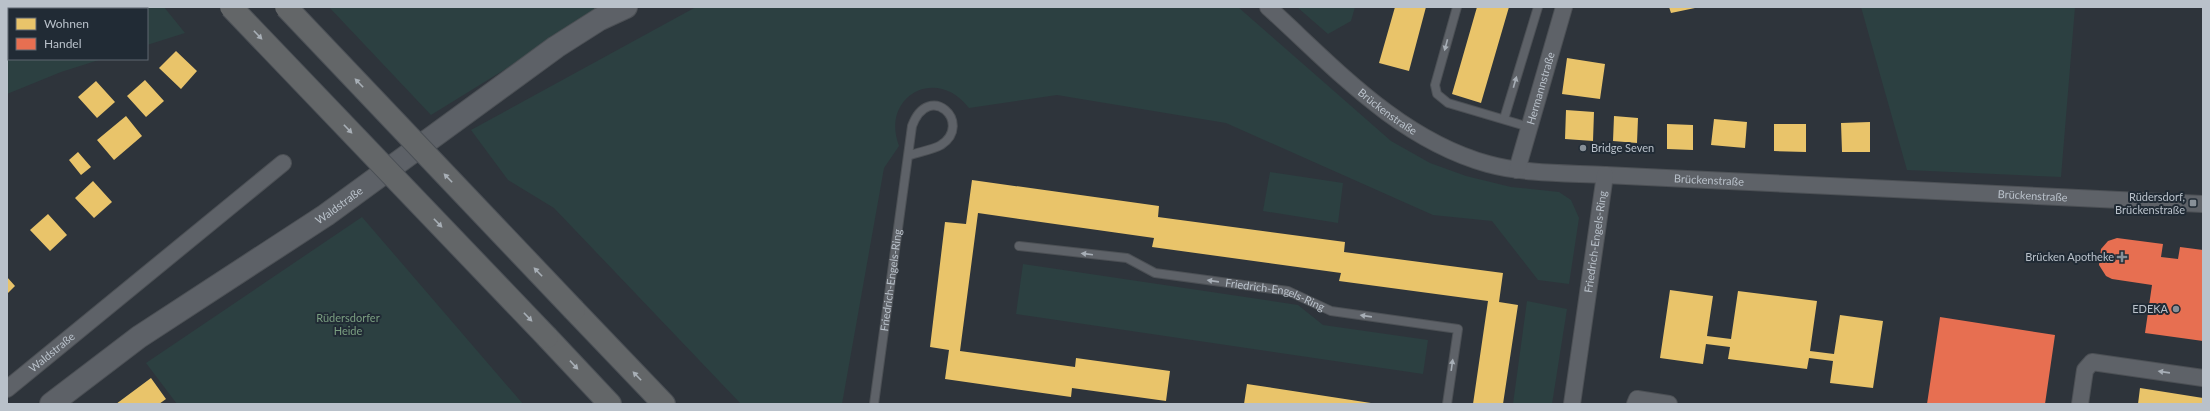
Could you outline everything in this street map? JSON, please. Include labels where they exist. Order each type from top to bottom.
[{"type":"highway","points":[[231,7],[610,404]]},
{"type":"highway","points":[[286,7],[664,404]]},
{"type":"street","name":"Waldstraße","points":[[50,404],[139,337],[255,263],[326,215],[556,47],[600,19],[626,7]]},
{"type":"street","name":"Brückenstraße","points":[[1268,7],[1365,95],[1411,130],[1435,144],[1488,164],[1517,170],[1605,175],[2203,204]]},
{"type":"street","name":"Hermannstraße","points":[[1517,170],[1564,7]]},
{"type":"street","name":"Waldstraße","points":[[7,389],[283,163]]},
{"type":"street","name":"Friedrich-Engels-Ring","points":[[1572,404],[1605,175]]},
{"type":"street","points":[[2080,404],[2085,370],[2092,362],[2203,378]]},
{"type":"street","points":[[1635,404],[1637,399],[1669,404]]},
{"type":"lane","points":[[1456,7],[1435,85],[1437,94],[1448,102],[1529,127]]},
{"type":"lane","points":[[1504,120],[1538,7]]},
{"type":"lane","name":"Friedrich-Engels-Ring","points":[[874,404],[912,126],[916,115],[925,107],[934,104],[943,108],[952,117],[954,126],[950,137],[940,145],[908,156]]},
{"type":"lane","name":"Friedrich-Engels-Ring","points":[[1019,246],[1127,258],[1155,273],[1288,291],[1331,311],[1458,329],[1447,404]]},
{"type":"green space","points":[[7,7],[164,7],[185,33],[148,45],[148,8],[8,8],[8,60],[99,60],[61,72],[7,94]]},
{"type":"green space","points":[[329,7],[606,7],[431,115]]},
{"type":"green space","points":[[696,7],[1238,7],[1391,141],[1430,163],[1466,176],[1511,187],[1559,192],[1571,200],[1579,218],[1569,284],[1538,280],[1492,221],[1433,215],[1226,123],[1057,95],[969,108],[956,95],[942,89],[928,88],[915,92],[904,101],[897,113],[895,128],[899,146],[884,168],[842,404],[741,404],[554,208],[508,180],[471,130]]},
{"type":"green space","points":[[1297,7],[1355,7],[1351,21],[1328,34]]},
{"type":"green space","points":[[1861,7],[2075,7],[2061,177],[1907,170]]},
{"type":"green space","points":[[1270,172],[1343,183],[1338,223],[1263,211]]},
{"type":"green space","name":"Rüdersdorfer Heide","points":[[362,217],[523,404],[177,404],[146,363]]},
{"type":"green space","points":[[1023,264],[1298,305],[1323,325],[1428,340],[1423,374],[1016,314]]},
{"type":"green space","points":[[1527,301],[1567,309],[1552,404],[1513,404]]},
{"type":"building: Wohnen","points":[[1395,7],[1426,7],[1409,71],[1379,63]]},
{"type":"building: Wohnen","points":[[1477,7],[1509,7],[1481,103],[1452,94]]},
{"type":"building: Wohnen","points":[[1669,7],[1695,7],[1695,8],[1671,13]]},
{"type":"building: Wohnen","points":[[176,51],[197,71],[181,89],[159,68]]},
{"type":"building: Wohnen","points":[[1567,58],[1605,64],[1600,99],[1562,94]]},
{"type":"building: Wohnen","points":[[145,80],[164,101],[146,117],[127,96]]},
{"type":"building: Wohnen","points":[[96,81],[115,102],[97,118],[78,97]]},
{"type":"building: Wohnen","points":[[1566,110],[1594,112],[1593,141],[1565,139]]},
{"type":"building: Wohnen","points":[[126,116],[142,136],[114,160],[97,140]]},
{"type":"building: Wohnen","points":[[1614,116],[1638,118],[1637,143],[1613,141]]},
{"type":"building: Wohnen","points":[[1714,119],[1747,122],[1745,148],[1711,145]]},
{"type":"building: Wohnen","points":[[1870,122],[1870,152],[1842,152],[1841,123]]},
{"type":"building: Wohnen","points":[[1667,124],[1693,125],[1693,150],[1667,149]]},
{"type":"building: Wohnen","points":[[1774,124],[1806,124],[1806,152],[1774,151]]},
{"type":"building: Wohnen","points":[[78,152],[91,167],[81,175],[69,160]]},
{"type":"building: Wohnen","points":[[972,180],[1159,206],[1158,217],[1345,242],[1344,252],[1503,273],[1499,302],[1518,305],[1503,404],[1473,404],[1488,301],[1339,281],[1341,273],[1152,247],[1154,238],[978,213],[960,351],[1075,367],[1076,358],[1170,371],[1166,401],[1072,388],[1071,397],[945,379],[949,350],[930,347],[945,222],[966,224]]},
{"type":"building: Wohnen","points":[[93,181],[112,202],[94,218],[75,198]]},
{"type":"building: Wohnen","points":[[48,214],[67,235],[50,251],[30,230]]},
{"type":"building: Wohnen","points":[[7,277],[15,286],[7,294]]},
{"type":"building: Wohnen","points":[[1670,290],[1713,296],[1707,336],[1731,339],[1738,291],[1817,301],[1810,351],[1834,354],[1840,315],[1883,321],[1873,388],[1830,383],[1833,361],[1809,358],[1807,369],[1728,359],[1730,347],[1706,344],[1703,364],[1660,358]]},
{"type":"building: Wohnen","points":[[151,378],[166,399],[159,404],[116,404]]},
{"type":"building: Wohnen","points":[[1247,384],[1371,403],[1371,404],[1244,404]]},
{"type":"building: Wohnen","points":[[2140,388],[2203,398],[2203,404],[2138,404]]},
{"type":"building: Handel","name":"EDEKA","points":[[2117,238],[2163,244],[2161,257],[2178,259],[2180,247],[2203,250],[2203,341],[2145,333],[2152,285],[2112,279],[2106,276],[2099,265],[2101,249],[2108,241]]},
{"type":"building: Handel","points":[[1940,317],[2055,335],[2045,404],[1927,404]]},
{"type":"place","name":"Bridge Seven","points":[[1583,148]]},
{"type":"place","name":"Rüdersdorf, Brückenstraße","points":[[2193,203]]},
{"type":"place","name":"Brücken Apotheke","points":[[2122,257]]},
{"type":"place","name":"EDEKA","points":[[2176,309]]}]
